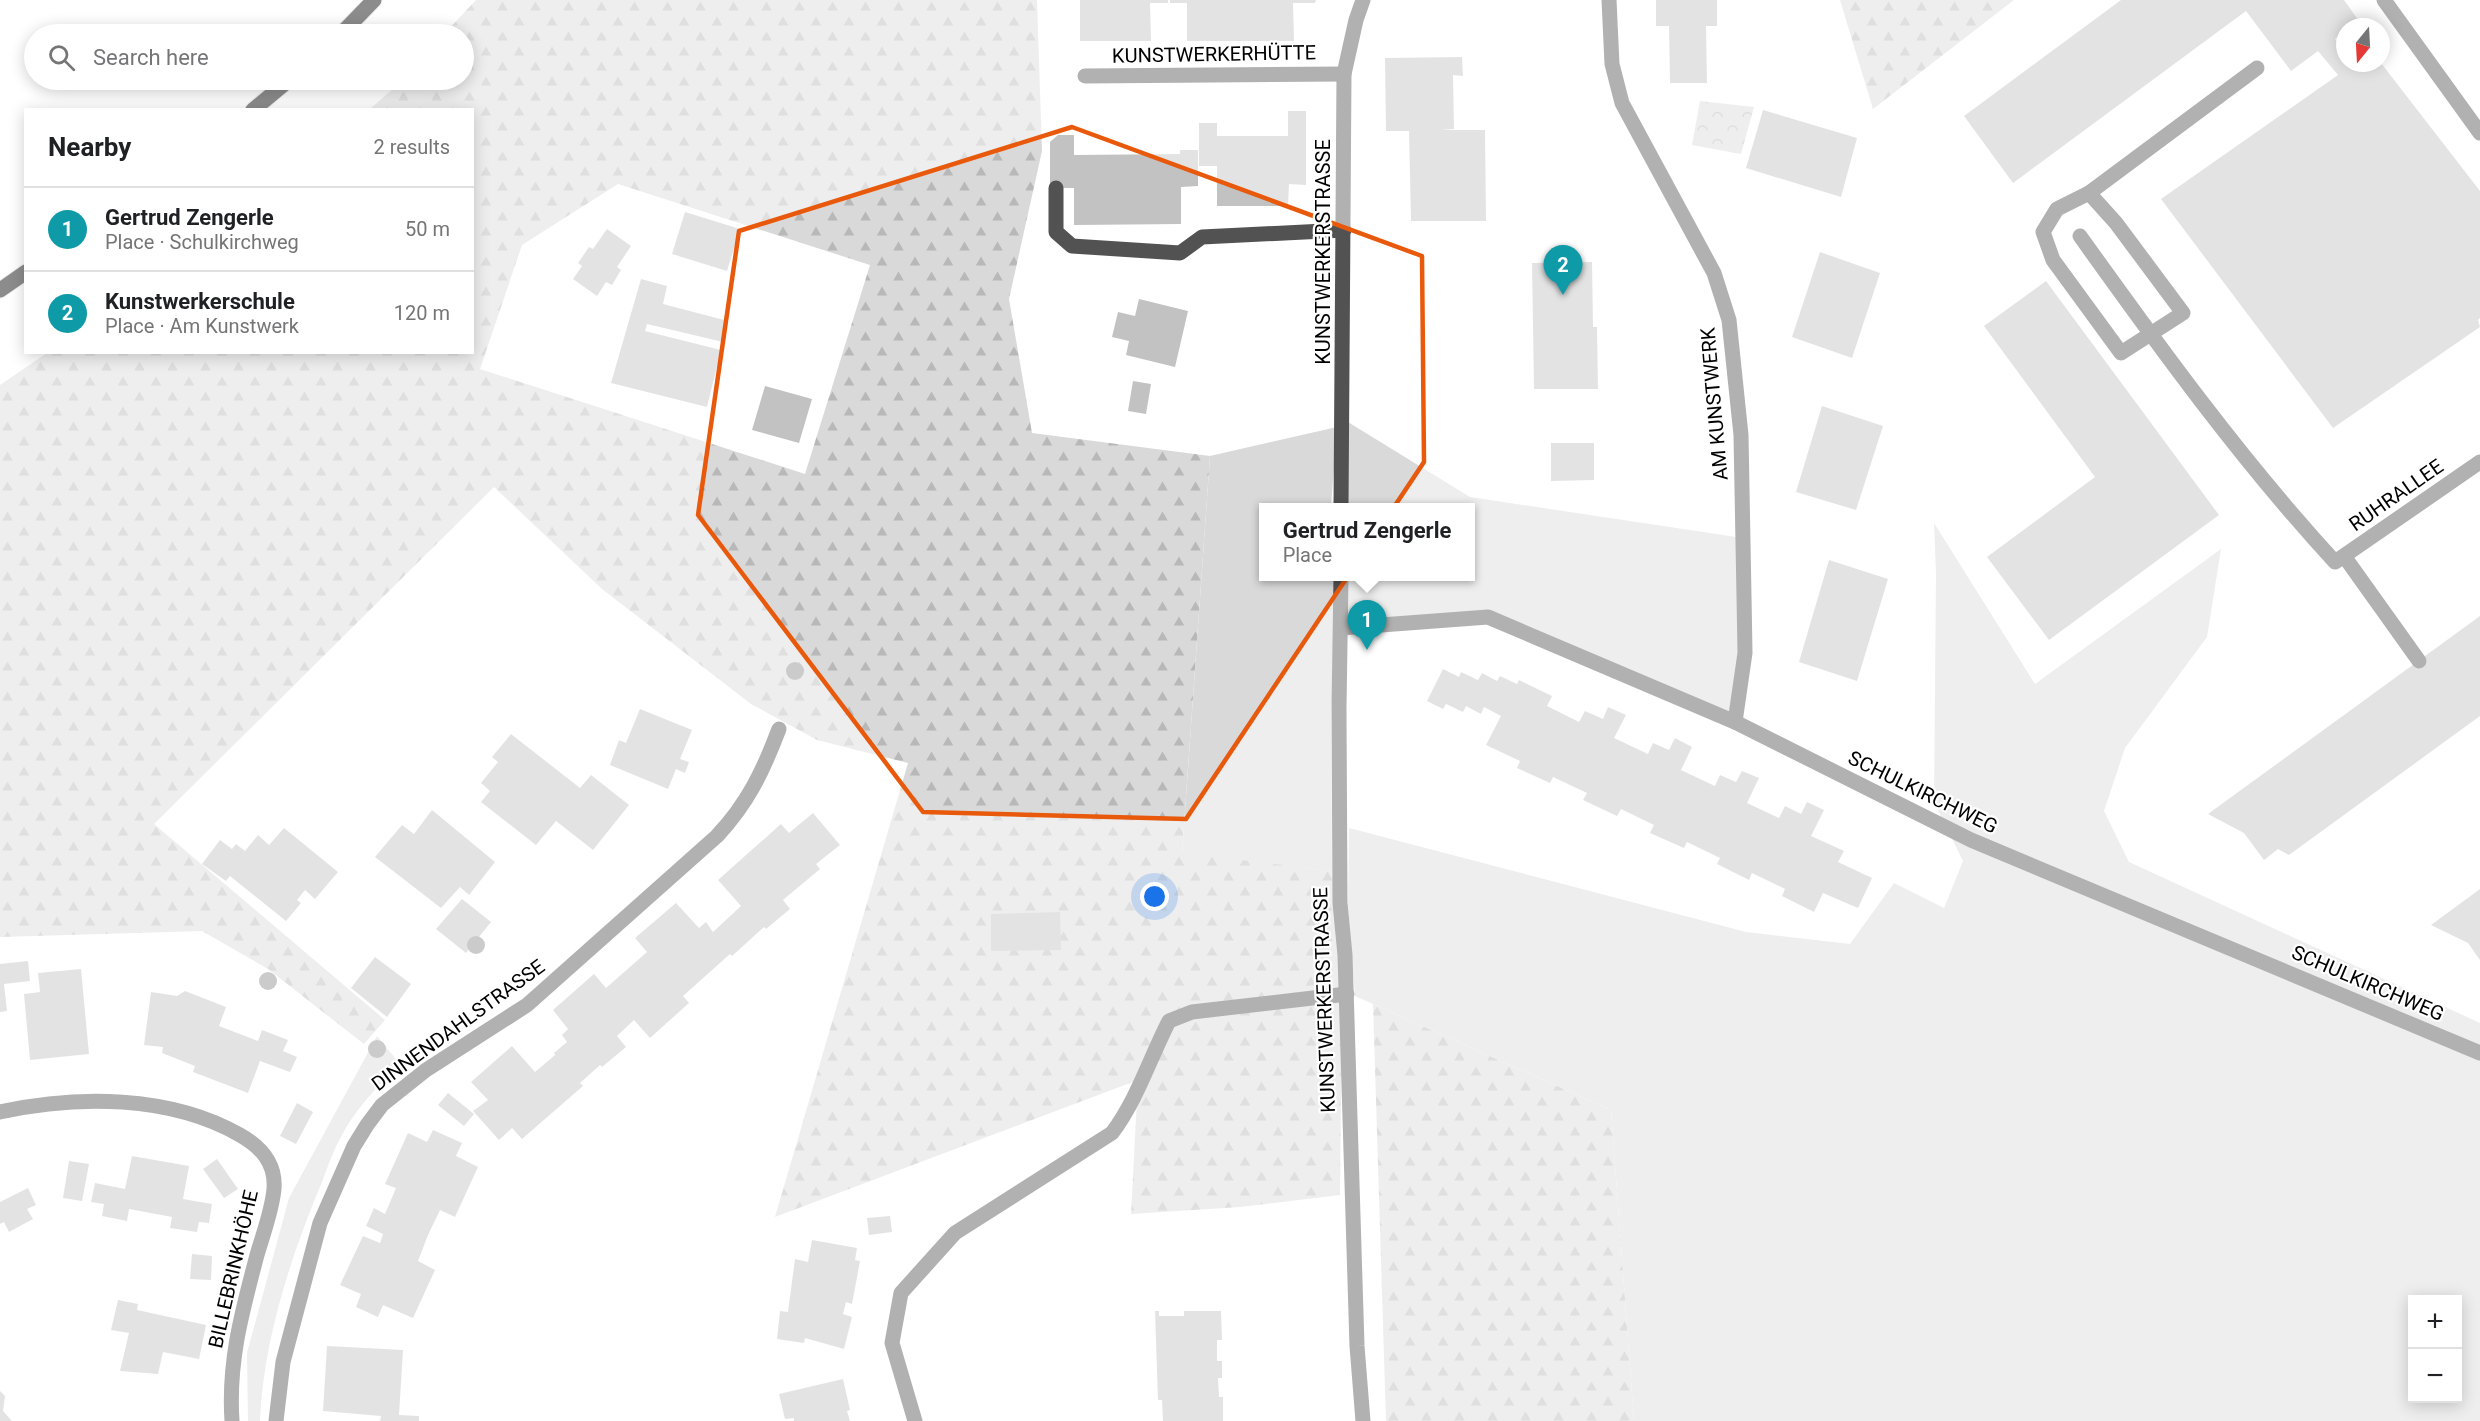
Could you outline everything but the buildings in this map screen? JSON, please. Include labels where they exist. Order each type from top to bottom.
[{"type":"main road","points":[[351,24],[374,0]]},
{"type":"main road","points":[[255,108],[277,90]]},
{"type":"main road","points":[[0,290],[24,273]]},
{"type":"street","name":"KUNSTWERKERSTRASSE","points":[[1341,503],[1344,74],[1356,20],[1363,0]]},
{"type":"street","name":"AM KUNSTWERK","points":[[1609,0],[1612,64],[1622,103],[1714,273],[1729,320],[1741,435],[1744,573],[1745,653],[1735,722]]},
{"type":"street","points":[[2384,0],[2480,133]]},
{"type":"street","points":[[2089,193],[2116,223],[2183,314],[2121,353],[2053,260],[2043,232],[2057,209],[2089,193],[2257,68]]},
{"type":"street","name":"KUNSTWERKERHÜTTE","points":[[1085,76],[1344,74]]},
{"type":"street","points":[[1056,188],[1056,232],[1072,246],[1180,253],[1202,237],[1344,230]]},
{"type":"street","points":[[2080,236],[2150,333],[2291,514],[2340,559],[2419,660]]},
{"type":"street","name":"RUHRALLEE","points":[[2340,559],[2480,462]]},
{"type":"street","name":"KUNSTWERKERSTRASSE","points":[[1341,581],[1338,708],[1340,903],[1347,994],[1356,1300],[1363,1421]]},
{"type":"street","name":"SCHULKIRCHWEG","points":[[1341,628],[1488,617],[1735,722],[1971,840],[2480,1053]]},
{"type":"street","name":"DINNENDAHLSTRASSE","points":[[276,1421],[283,1362],[320,1223],[354,1146],[367,1125],[382,1105],[426,1070],[527,1005],[717,836],[737,815],[752,792],[779,729]]},
{"type":"street","points":[[915,1421],[892,1343],[901,1293],[955,1233],[1112,1133],[1127,1113],[1147,1064],[1169,1021],[1192,1012],[1347,994]]},
{"type":"street","name":"BILLEBRINKHÖHE","points":[[0,1112],[59,1103],[115,1102],[154,1106],[192,1114],[225,1126],[256,1144],[272,1165],[274,1188],[243,1310],[231,1368],[232,1421]]},
{"type":"highlighted area","points":[[1072,127],[1422,256],[1424,462],[1186,819],[923,812],[698,515],[739,231]]},
{"type":"green space","points":[[476,0],[1037,0],[1042,151],[1009,299],[1032,433],[1210,456],[1182,853],[1332,871],[1342,987],[1340,1195],[1240,1207],[1131,1214],[1138,1080],[775,1217],[908,763],[817,740],[751,704],[602,589],[494,487],[154,824],[385,1020],[364,1044],[268,969],[202,931],[0,937],[0,385],[46,354],[474,354],[474,108],[371,108],[392,90],[474,90],[474,24],[453,24]],"holes":[[[618,184],[870,265],[805,474],[480,369],[522,245]]]},
{"type":"green space","points":[[1840,0],[2014,0],[1873,109]]},
{"type":"green space","points":[[1700,101],[1754,107],[1741,154],[1692,145]]},
{"type":"green space","points":[[1343,419],[1470,497],[1743,538],[1735,722],[1477,617],[1347,620],[1346,581],[1475,581],[1475,503],[1345,503]]},
{"type":"green space","points":[[1337,427],[1331,503],[1259,503],[1259,581],[1337,581],[1341,628],[1331,709],[1332,871],[1182,854],[1210,456]]},
{"type":"green space","points":[[1934,523],[2035,684],[2221,549],[2207,637],[2125,748],[2104,811],[2129,862],[2480,1023],[2480,1421],[1634,1421],[1611,1110],[1355,996],[1348,907],[1349,828],[1746,932],[1850,944],[1894,883],[1944,908],[1963,861],[1934,802],[1936,574]]},
{"type":"green space","points":[[1373,1004],[1611,1110],[1634,1421],[1386,1421]]},
{"type":"green space","points":[[377,1036],[400,1064],[361,1106],[339,1140],[300,1239],[280,1299],[262,1391],[260,1421],[248,1421],[247,1353],[289,1198]]},
{"type":"place","name":"Kunstwerkerschule","points":[[1563,295]]},
{"type":"place","name":"Gertrud Zengerle","points":[[1367,650]]}]
